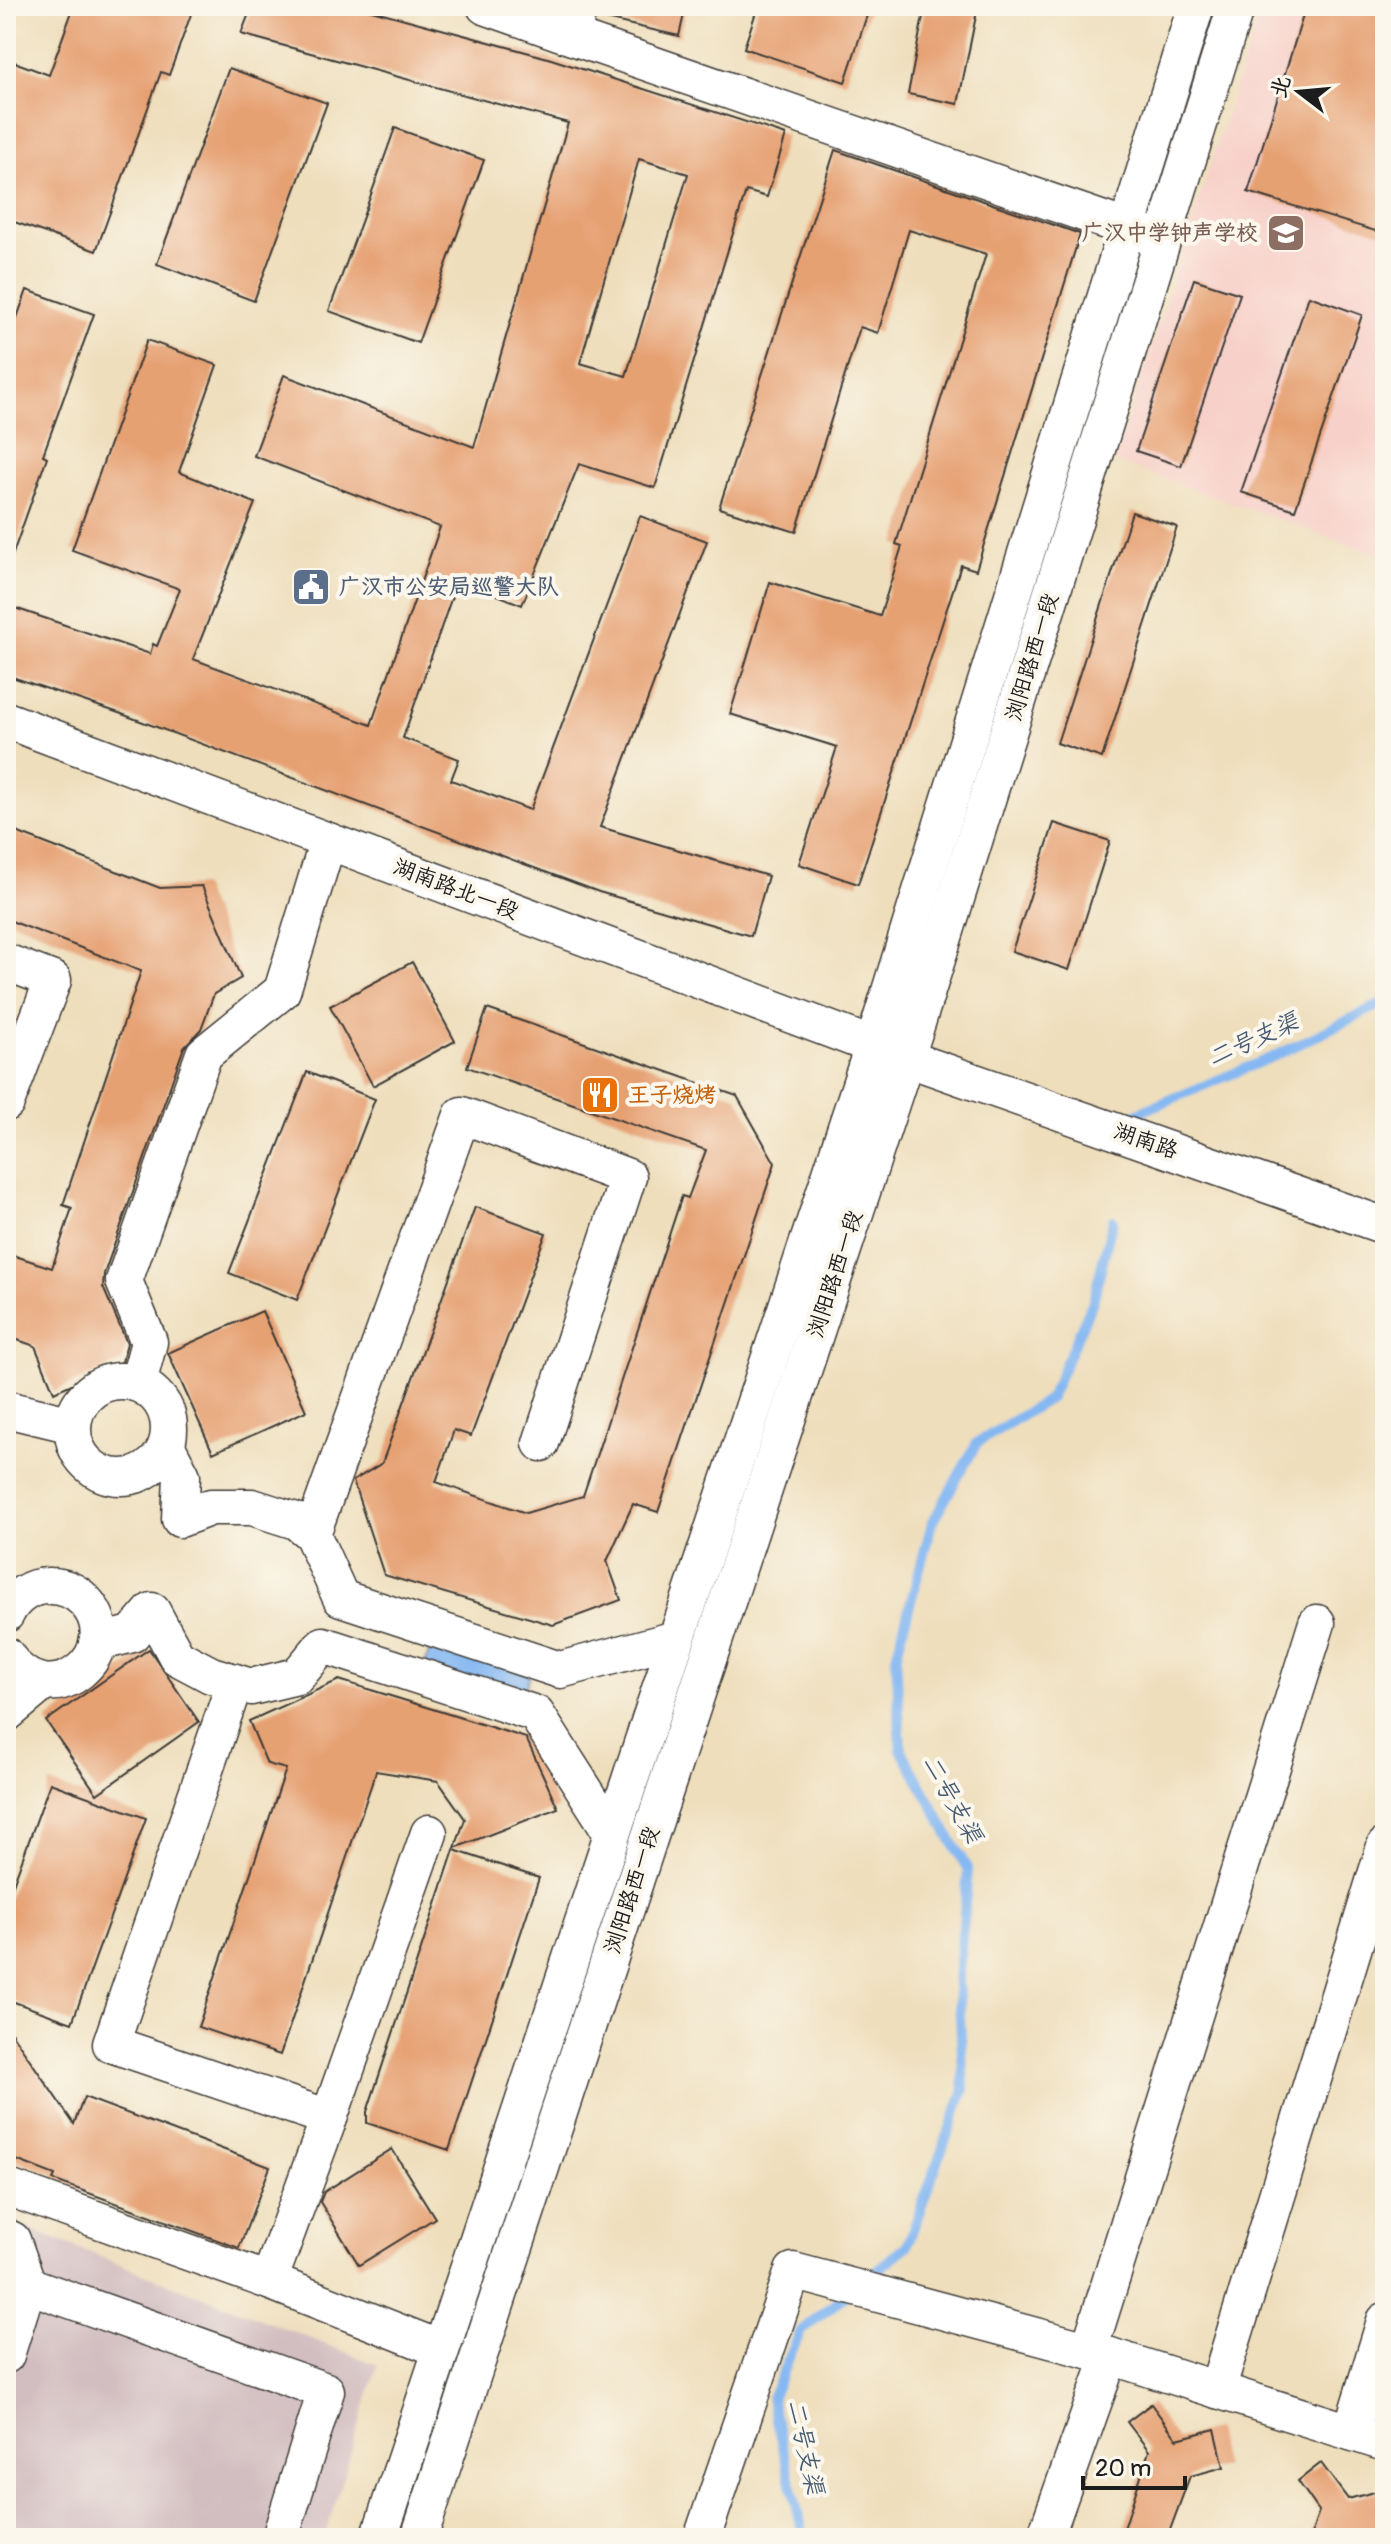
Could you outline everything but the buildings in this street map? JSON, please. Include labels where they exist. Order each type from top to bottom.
[{"type":"street","points":[[485,6],[576,21],[1162,240]]},
{"type":"street","points":[[379,2538],[873,1046],[1196,6]]},
{"type":"street","name":"浏阳路西一段","points":[[419,2538],[906,1058],[1236,6]]},
{"type":"street","name":"湖南路北一段","points":[[6,720],[906,1058]]},
{"type":"street","points":[[138,1383],[149,1342],[124,1281],[204,1054],[282,991],[328,841]]},
{"type":"street","points":[[6,962],[53,980],[6,1103]]},
{"type":"street","name":"湖南路","points":[[906,1058],[1385,1226]]},
{"type":"street","points":[[312,1534],[462,1115],[628,1177],[541,1443]]},
{"type":"street","points":[[108,1382],[138,1383],[162,1402],[170,1431],[167,1447],[146,1471],[131,1477],[114,1478],[99,1473],[85,1462],[76,1448],[73,1425],[81,1401],[93,1389],[108,1382]]},
{"type":"street","points":[[6,1409],[73,1425]]},
{"type":"street","points":[[167,1447],[182,1476],[180,1519],[211,1507],[252,1507],[296,1521],[312,1534],[341,1598],[560,1670],[676,1639]]},
{"type":"street","points":[[6,1655],[27,1678],[43,1683],[60,1682],[75,1676],[87,1665],[97,1643],[96,1621],[91,1607],[80,1596],[52,1585],[11,1599]]},
{"type":"street","points":[[97,1643],[132,1634],[152,1611],[177,1657],[211,1675],[251,1687],[297,1676],[323,1645],[536,1714],[612,1833]]},
{"type":"street","points":[[1045,2538],[1317,1623]]},
{"type":"street","points":[[235,1682],[111,2044],[329,2118]]},
{"type":"street","points":[[6,1714],[43,1683]]},
{"type":"street","points":[[269,2281],[429,1833]]},
{"type":"street","points":[[1217,2390],[1385,1846]]},
{"type":"street","points":[[6,2187],[269,2281],[441,2349]]},
{"type":"street","points":[[6,2237],[12,2240],[28,2285],[6,2355]]},
{"type":"street","points":[[702,2538],[793,2271],[1099,2353],[1385,2443]]},
{"type":"street","points":[[28,2285],[326,2391],[280,2538]]},
{"type":"street","points":[[1351,2432],[1385,2321]]},
{"type":"shaded area","name":"广汉中学钟声学校","points":[[1262,6],[1385,6],[1385,557],[1114,461]]},
{"type":"shaded area","points":[[6,2220],[378,2365],[324,2538],[6,2538]]},
{"type":"water","points":[[432,1643],[530,1675],[523,1696],[425,1665]]},
{"type":"waterway","name":"二号支渠","points":[[1138,1113],[1275,1056],[1385,1002]]},
{"type":"waterway","name":"二号支渠","points":[[864,2281],[907,2246],[964,2090],[958,1981],[968,1870],[901,1749],[896,1657],[932,1523],[977,1443],[1050,1398],[1093,1301],[1113,1220]]},
{"type":"waterway","name":"二号支渠","points":[[804,2538],[771,2398],[801,2331],[848,2293]]},
{"type":"place","name":"广汉中学钟声学校","points":[[1286,233]]},
{"type":"place","name":"广汉市公安局巡警大队","points":[[311,587]]},
{"type":"place","name":"王子烧烤","points":[[600,1095]]}]
